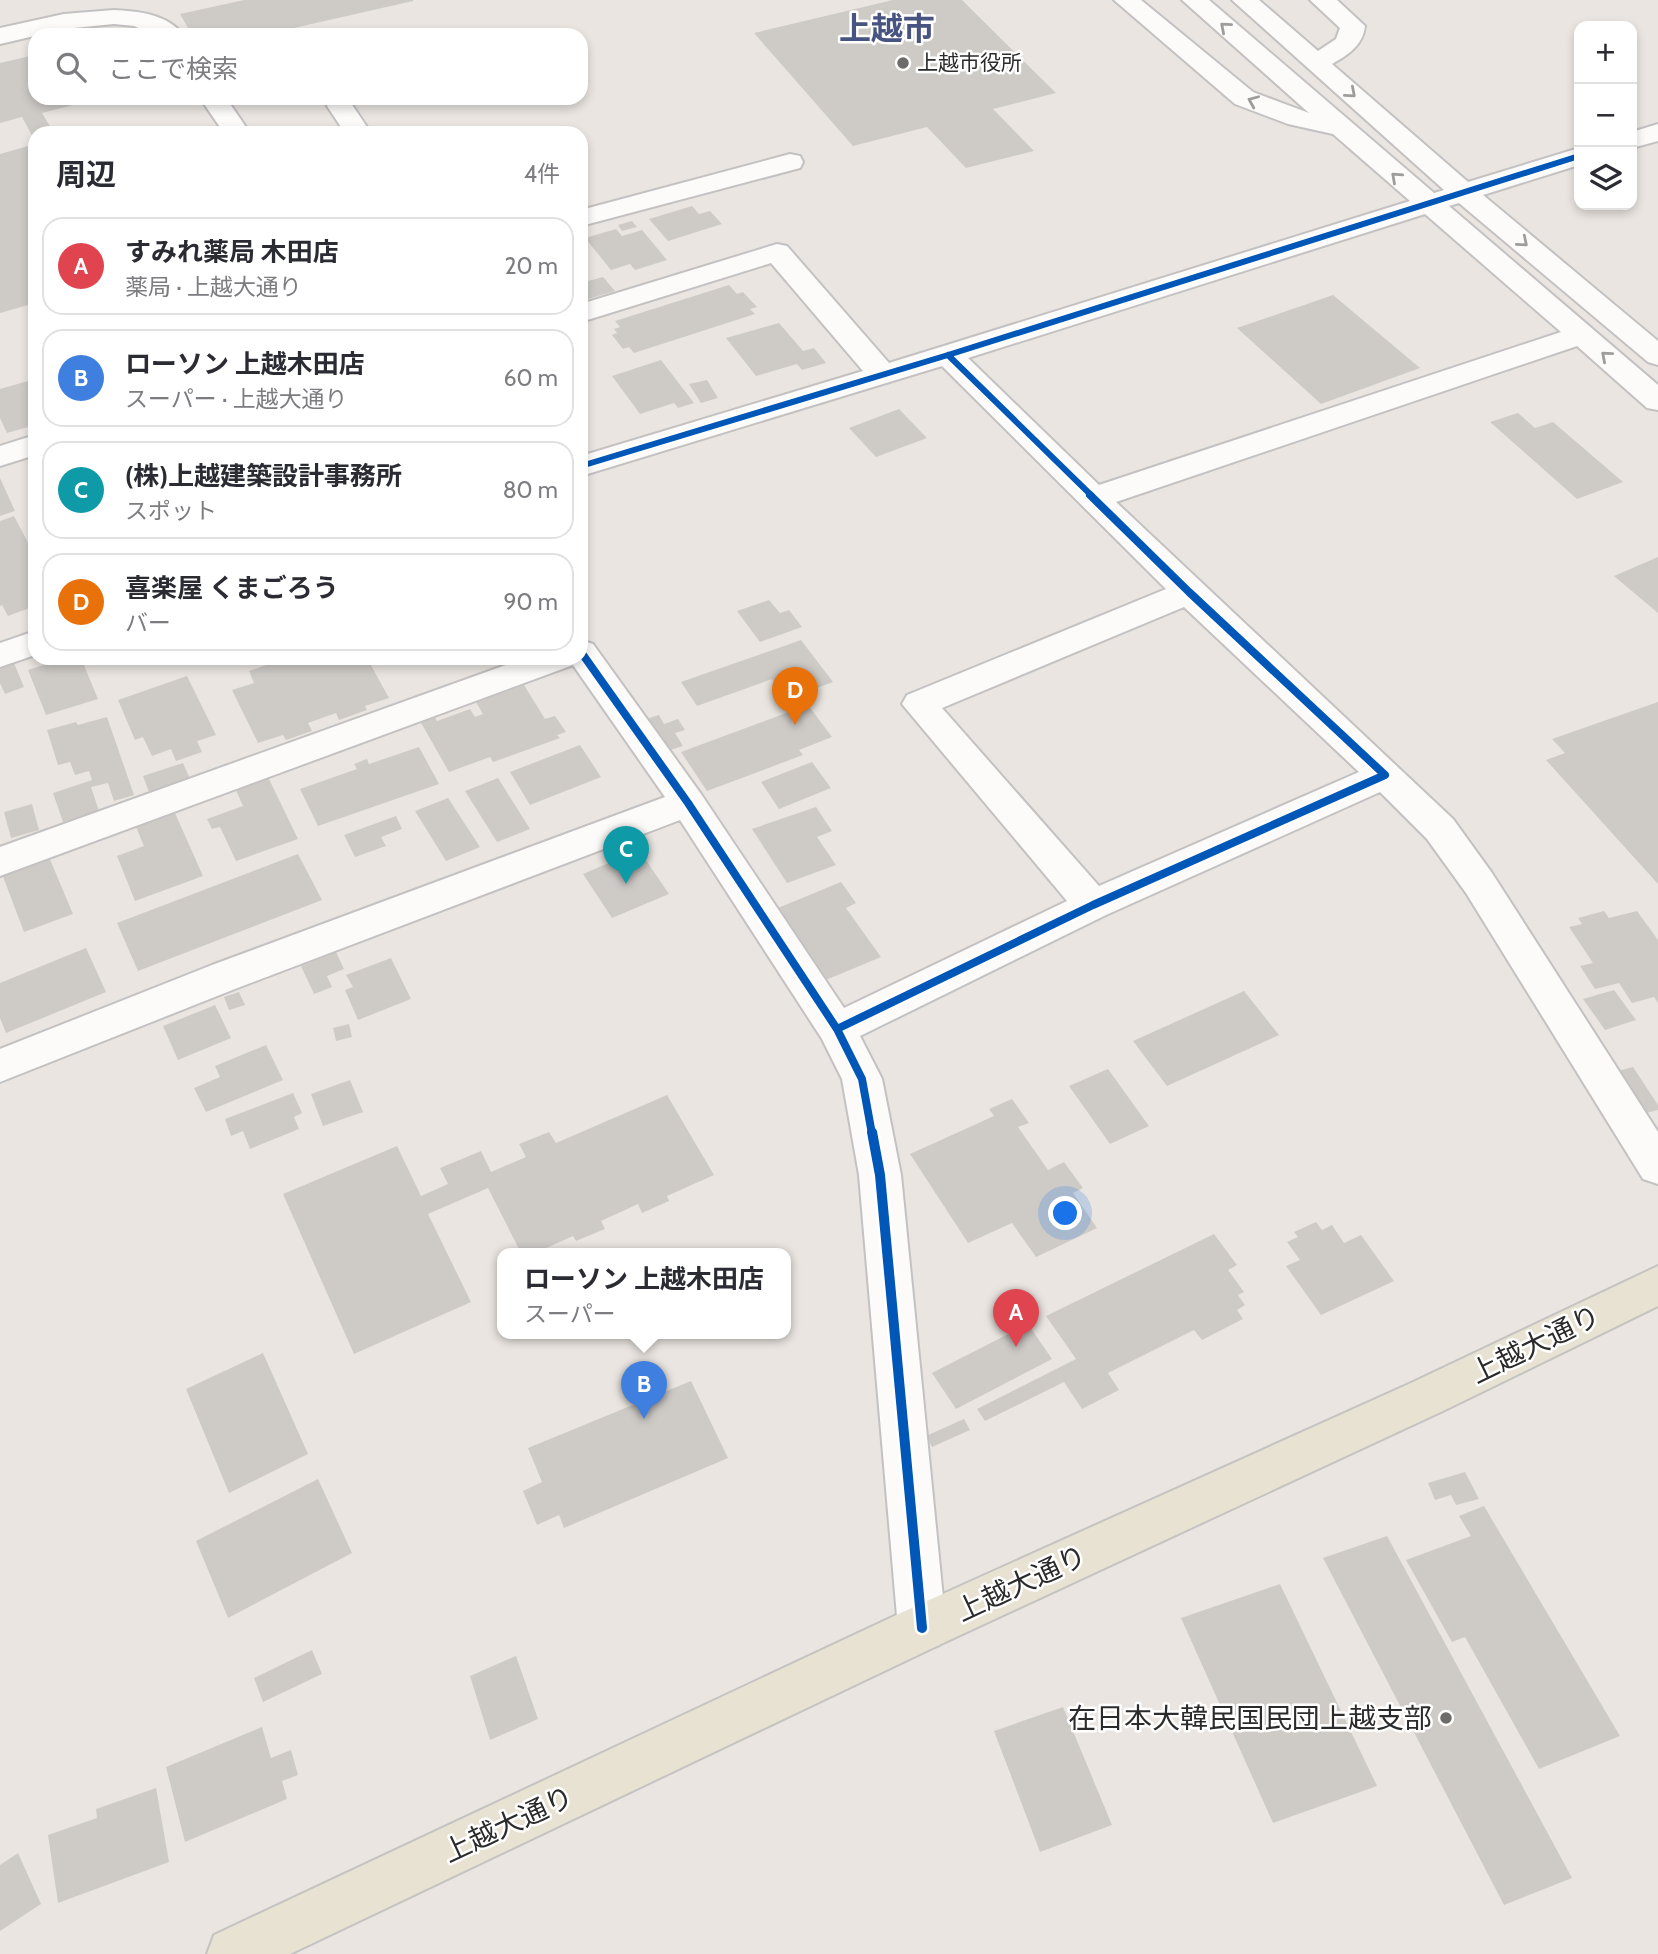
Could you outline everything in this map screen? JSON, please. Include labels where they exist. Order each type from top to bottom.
[{"type":"main road","name":"上越大通り","points":[[233,1954],[922,1628],[1427,1397],[1658,1285]]},
{"type":"street","points":[[1126,0],[1244,98],[1297,118],[1342,128]]},
{"type":"street","points":[[1194,0],[1658,401]]},
{"type":"street","points":[[1244,0],[1462,191],[1658,356]]},
{"type":"street","points":[[1316,62],[1346,45],[1353,36],[1353,26],[1322,0]]},
{"type":"street","points":[[31,28],[77,16],[132,13],[151,19],[165,28]]},
{"type":"street","points":[[0,36],[28,29]]},
{"type":"street","points":[[218,105],[232,126]]},
{"type":"street","points":[[340,106],[353,126]]},
{"type":"street","points":[[1637,138],[1658,132]]},
{"type":"street","points":[[588,464],[948,355],[1574,157]]},
{"type":"street","points":[[588,216],[790,162]]},
{"type":"street","points":[[588,311],[777,252],[883,375]]},
{"type":"street","points":[[1094,498],[1581,335]]},
{"type":"street","points":[[948,355],[1189,592],[1440,829],[1479,883],[1658,1167]]},
{"type":"street","points":[[0,456],[28,447]]},
{"type":"street","points":[[1093,905],[919,704],[1189,592]]},
{"type":"street","points":[[0,655],[28,645]]},
{"type":"street","points":[[588,662],[688,803],[837,1030],[862,1079],[880,1175],[922,1628]]},
{"type":"street","points":[[0,862],[541,665]]},
{"type":"street","points":[[837,1030],[1093,905],[1385,775]]},
{"type":"street","points":[[0,1066],[226,976],[688,803]]},
{"type":"building","points":[[244,0],[413,0],[294,28],[188,28],[180,14]]},
{"type":"building","name":"上越市役所","points":[[893,0],[962,0],[1056,93],[993,109],[1034,151],[966,168],[927,127],[853,146],[754,33]]},
{"type":"building","points":[[28,57],[28,105],[73,105],[42,113],[50,126],[28,128],[22,117],[0,123],[0,63]]},
{"type":"building","points":[[28,146],[28,305],[0,313],[0,154]]},
{"type":"building","points":[[692,206],[699,214],[710,211],[722,224],[668,241],[649,219]]},
{"type":"building","points":[[632,221],[637,227],[622,231],[618,225]]},
{"type":"building","points":[[616,229],[622,236],[642,230],[667,260],[635,270],[630,264],[611,270],[588,242],[588,237]]},
{"type":"building","points":[[603,277],[615,291],[588,299],[588,281]]},
{"type":"building","points":[[729,285],[737,294],[743,292],[757,307],[750,309],[755,314],[634,353],[629,347],[623,349],[612,335],[617,333],[614,329],[620,327],[615,321]]},
{"type":"building","points":[[1333,295],[1420,368],[1321,404],[1237,328]]},
{"type":"building","points":[[779,323],[803,351],[814,348],[826,363],[802,370],[797,364],[756,376],[726,338]]},
{"type":"building","points":[[661,360],[694,403],[678,408],[674,403],[640,414],[612,376]]},
{"type":"building","points":[[707,380],[718,398],[701,403],[689,384]]},
{"type":"building","points":[[28,381],[28,427],[7,433],[0,418],[0,389]]},
{"type":"building","points":[[899,409],[927,438],[876,457],[849,428]]},
{"type":"building","points":[[1518,413],[1535,428],[1553,422],[1623,482],[1577,499],[1490,422]]},
{"type":"building","points":[[0,478],[15,511],[0,516]]},
{"type":"building","points":[[14,516],[28,543],[28,609],[8,616],[2,605],[0,606],[0,521]]},
{"type":"building","points":[[1658,557],[1658,613],[1614,576]]},
{"type":"building","points":[[769,600],[780,613],[789,610],[802,627],[760,642],[737,611]]},
{"type":"building","points":[[801,640],[833,682],[803,693],[807,699],[790,705],[772,679],[697,706],[681,682]]},
{"type":"building","points":[[14,663],[24,687],[5,694],[0,683],[0,668]]},
{"type":"building","points":[[44,665],[84,665],[98,699],[46,715],[28,670]]},
{"type":"building","points":[[267,665],[371,665],[389,698],[365,706],[367,710],[339,720],[336,713],[308,723],[312,731],[286,740],[283,735],[258,743],[232,690],[254,683],[249,671]]},
{"type":"building","points":[[187,676],[216,735],[197,741],[202,752],[176,761],[171,749],[152,756],[143,737],[135,740],[118,700]]},
{"type":"building","points":[[524,685],[545,719],[555,716],[566,732],[557,735],[560,738],[493,762],[490,757],[449,772],[420,721],[434,715],[437,721],[470,709],[475,717],[483,714],[476,702]]},
{"type":"building","points":[[1658,702],[1658,884],[1546,760],[1565,753],[1552,739]]},
{"type":"building","points":[[808,705],[832,737],[799,750],[803,755],[707,791],[681,752]]},
{"type":"building","points":[[659,715],[664,724],[678,719],[685,730],[675,733],[683,746],[660,753],[636,722]]},
{"type":"building","points":[[107,717],[134,795],[114,801],[108,783],[91,787],[99,811],[63,822],[53,793],[92,780],[89,771],[75,775],[70,762],[58,765],[47,730]]},
{"type":"building","points":[[580,745],[601,777],[530,805],[510,772]]},
{"type":"building","points":[[419,747],[439,784],[318,826],[300,789],[357,769],[354,764],[367,759],[369,764]]},
{"type":"building","points":[[812,762],[831,788],[779,809],[761,782]]},
{"type":"building","points":[[183,763],[190,779],[149,792],[143,776]]},
{"type":"building","points":[[268,777],[298,839],[236,861],[220,827],[212,829],[207,819],[243,806],[235,788]]},
{"type":"building","points":[[498,778],[530,829],[497,842],[465,791]]},
{"type":"building","points":[[448,798],[480,847],[446,861],[415,811]]},
{"type":"building","points":[[32,804],[39,830],[11,838],[4,812]]},
{"type":"building","points":[[816,807],[832,831],[817,837],[836,865],[787,883],[752,829]]},
{"type":"building","points":[[175,813],[203,876],[135,901],[117,856],[144,846],[136,827]]},
{"type":"building","points":[[396,816],[402,829],[381,837],[386,846],[355,857],[344,835]]},
{"type":"building","points":[[639,850],[669,894],[612,918],[583,874]]},
{"type":"building","points":[[298,854],[322,900],[138,971],[117,923]]},
{"type":"building","points":[[49,857],[73,914],[24,932],[2,874]]},
{"type":"building","points":[[841,882],[856,903],[846,908],[881,957],[821,982],[773,910]]},
{"type":"building","points":[[1604,911],[1609,918],[1637,911],[1658,940],[1658,1003],[1654,997],[1632,1003],[1619,983],[1595,989],[1580,966],[1593,963],[1569,927],[1582,924],[1578,918]]},
{"type":"building","points":[[86,948],[106,992],[6,1033],[0,1018],[0,983]]},
{"type":"building","points":[[336,952],[344,969],[327,976],[332,987],[314,994],[301,966]]},
{"type":"building","points":[[391,958],[411,999],[358,1020],[345,990],[353,987],[346,975]]},
{"type":"building","points":[[1614,990],[1636,1020],[1605,1030],[1583,999]]},
{"type":"building","points":[[1244,991],[1279,1035],[1167,1086],[1133,1041]]},
{"type":"building","points":[[239,992],[245,1005],[229,1010],[224,997]]},
{"type":"building","points":[[215,1005],[231,1038],[178,1060],[163,1026]]},
{"type":"building","points":[[349,1024],[352,1037],[336,1041],[333,1028]]},
{"type":"building","points":[[266,1045],[283,1080],[206,1112],[194,1088],[220,1077],[215,1066]]},
{"type":"building","points":[[1633,1067],[1658,1105],[1658,1110],[1638,1115],[1610,1073]]},
{"type":"building","points":[[1108,1069],[1149,1126],[1110,1144],[1069,1086]]},
{"type":"building","points":[[350,1080],[363,1112],[323,1126],[311,1094]]},
{"type":"building","points":[[293,1093],[302,1113],[294,1117],[299,1129],[250,1149],[243,1131],[231,1136],[225,1119]]},
{"type":"building","points":[[667,1095],[714,1175],[667,1196],[669,1201],[642,1213],[638,1204],[601,1221],[605,1229],[576,1241],[573,1236],[546,1248],[518,1248],[488,1188],[428,1214],[471,1302],[354,1354],[283,1194],[397,1146],[421,1196],[448,1184],[440,1168],[481,1151],[491,1172],[526,1157],[519,1144],[549,1132],[556,1143]]},
{"type":"building","points":[[1012,1099],[1029,1123],[1018,1127],[1048,1170],[1064,1162],[1083,1188],[1073,1193],[1097,1228],[1036,1257],[1012,1223],[968,1243],[910,1154],[994,1116],[989,1109]]},
{"type":"building","points":[[1316,1222],[1322,1230],[1332,1225],[1344,1243],[1361,1235],[1394,1281],[1321,1315],[1286,1266],[1300,1260],[1287,1242],[1298,1237],[1294,1232]]},
{"type":"building","points":[[1214,1234],[1237,1265],[1228,1270],[1244,1292],[1238,1295],[1245,1305],[1237,1310],[1243,1319],[1202,1340],[1194,1330],[1108,1373],[1119,1390],[1082,1409],[1064,1382],[985,1421],[977,1409],[1076,1359],[1046,1316]]},
{"type":"building","points":[[1028,1324],[1052,1359],[956,1409],[932,1373]]},
{"type":"building","points":[[263,1353],[308,1454],[229,1493],[186,1389]]},
{"type":"building","points":[[691,1381],[728,1458],[564,1528],[559,1515],[537,1525],[523,1491],[542,1482],[528,1448]]},
{"type":"building","points":[[964,1419],[970,1430],[932,1447],[926,1436]]},
{"type":"building","points":[[1465,1472],[1479,1499],[1456,1505],[1451,1495],[1435,1500],[1428,1483]]},
{"type":"building","points":[[318,1479],[352,1553],[228,1618],[196,1541]]},
{"type":"building","points":[[1484,1506],[1620,1736],[1539,1769],[1465,1637],[1452,1642],[1406,1560],[1471,1536],[1459,1516]]},
{"type":"building","name":"在日本大韓民国民団上越支部","points":[[1387,1536],[1572,1878],[1504,1905],[1323,1558]]},
{"type":"building","points":[[1280,1584],[1377,1786],[1273,1823],[1181,1618]]},
{"type":"building","points":[[312,1650],[322,1674],[263,1702],[254,1678]]},
{"type":"building","points":[[516,1656],[538,1719],[490,1740],[470,1676]]},
{"type":"building","points":[[1063,1707],[1112,1825],[1040,1852],[994,1731]]},
{"type":"building","points":[[262,1727],[271,1758],[291,1750],[298,1775],[282,1781],[287,1799],[185,1842],[166,1767]]},
{"type":"building","points":[[156,1788],[169,1862],[58,1903],[48,1835],[97,1818],[96,1809]]},
{"type":"building","points":[[18,1853],[41,1904],[0,1931],[0,1865]]},
{"type":"cycle path","points":[[588,464],[948,355],[1574,158]]},
{"type":"cycle path","points":[[837,1029],[1093,905],[1385,775],[1189,592],[948,355]]},
{"type":"cycle path","points":[[588,662],[688,803],[837,1029],[862,1079],[880,1175],[922,1628]]},
{"type":"place","name":"上越市役所","points":[[903,63]]},
{"type":"place","name":"喜楽屋 くまごろう","points":[[795,725]]},
{"type":"place","name":"(株)上越建築設計事務所","points":[[626,884]]},
{"type":"place","name":"すみれ薬局 木田店","points":[[1016,1347]]},
{"type":"place","name":"ローソン 上越木田店","points":[[644,1419]]},
{"type":"place","name":"在日本大韓民国民団上越支部","points":[[1446,1718]]},
{"type":"district","name":"上越市","points":[[887,29]]}]
